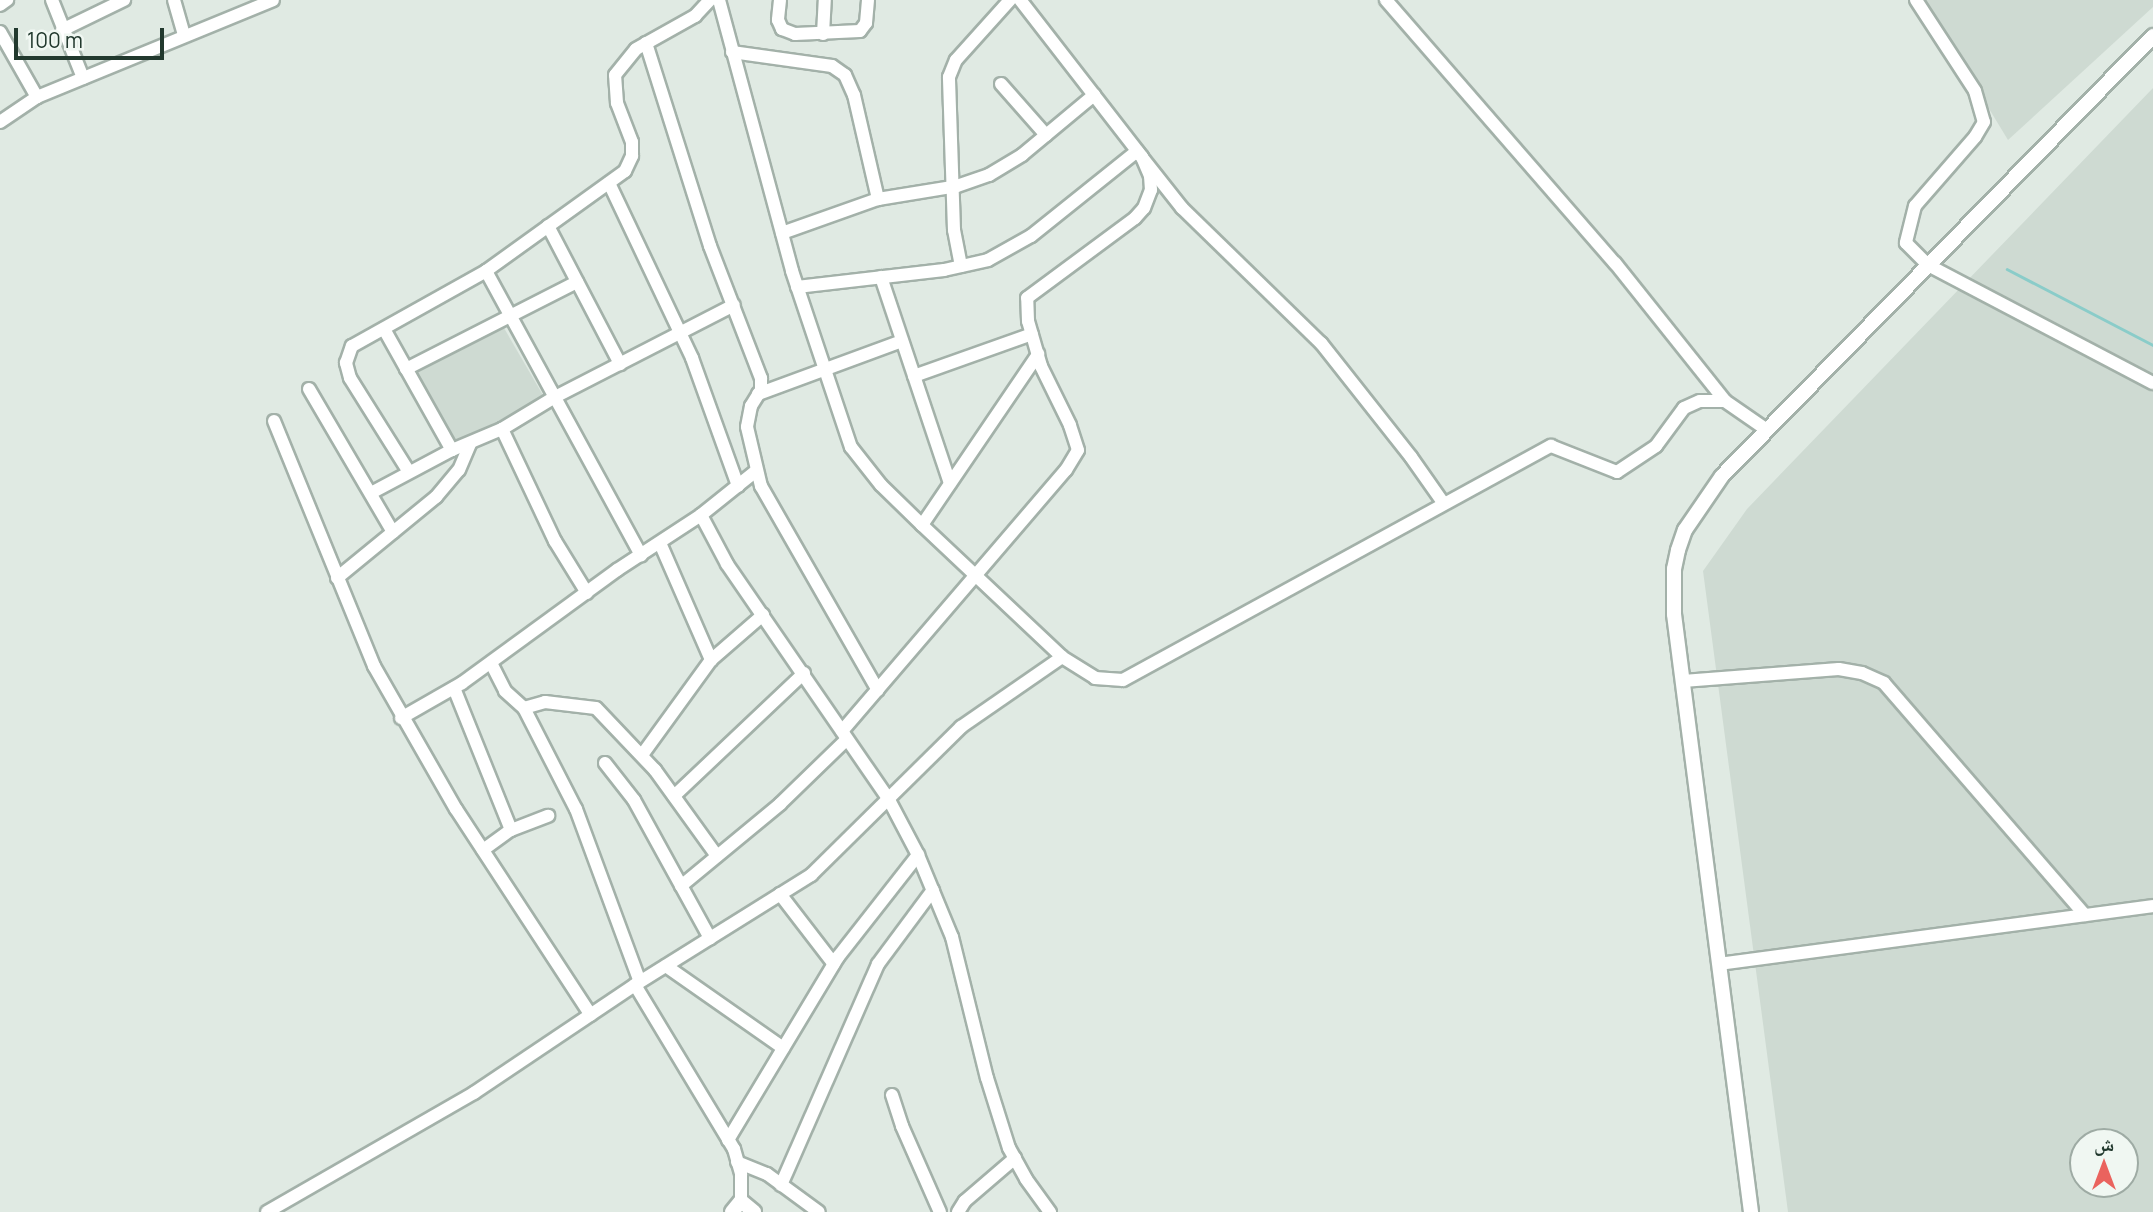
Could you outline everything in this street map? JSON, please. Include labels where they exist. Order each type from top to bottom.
[{"type":"street","points":[[0,5],[7,0]]},
{"type":"street","points":[[52,0],[83,78]]},
{"type":"street","points":[[62,30],[121,0]]},
{"type":"street","points":[[174,0],[184,36]]},
{"type":"street","points":[[0,122],[37,97],[273,0]]},
{"type":"street","points":[[409,472],[350,378],[346,363],[352,346],[485,271],[625,171],[632,156],[632,142],[614,89],[615,75],[636,49],[695,16],[709,0]]},
{"type":"street","points":[[719,0],[797,287],[851,447],[881,485],[922,525],[1062,657],[1095,678],[1123,680],[1551,446],[1617,472],[1656,446],[1684,408],[1700,401],[1725,401]]},
{"type":"street","points":[[780,0],[778,20],[782,29],[795,34],[860,31],[866,23],[868,0]]},
{"type":"street","points":[[823,34],[825,0]]},
{"type":"street","points":[[961,266],[954,230],[949,77],[956,60],[1010,0]]},
{"type":"street","points":[[1020,0],[1182,208],[1321,343],[1411,457],[1444,504]]},
{"type":"street","points":[[1386,0],[1615,263],[1725,401],[1767,430]]},
{"type":"street","points":[[1916,0],[1975,91],[1984,122],[1976,137],[1916,206],[1906,243],[1928,265],[2153,383]]},
{"type":"street","points":[[0,32],[37,97]]},
{"type":"street","points":[[1751,1212],[1672,589],[1678,550],[1685,530],[1722,476],[2153,36]]},
{"type":"street","points":[[646,43],[710,246],[761,378],[747,427],[756,471],[797,554],[878,690]]},
{"type":"street","points":[[732,52],[832,66],[845,75],[854,94],[878,199]]},
{"type":"street","points":[[1001,84],[1046,135]]},
{"type":"street","points":[[782,233],[878,199],[952,187],[989,175],[1022,155],[1094,95]]},
{"type":"street","points":[[797,287],[961,266],[988,260],[1031,236],[1137,151]]},
{"type":"street","points":[[681,886],[780,804],[845,735],[878,690],[1066,470],[1078,450],[1070,425],[1038,354],[1027,298],[1144,208],[1151,190],[1150,176],[1137,151]]},
{"type":"street","points":[[609,183],[692,358],[738,486]]},
{"type":"street","points":[[548,226],[620,364]]},
{"type":"street","points":[[485,271],[641,555]]},
{"type":"street","points":[[881,277],[950,483]]},
{"type":"street","points":[[406,369],[577,282]]},
{"type":"street","points":[[370,494],[452,450],[502,429],[555,397],[734,305]]},
{"type":"street","points":[[384,328],[452,450]]},
{"type":"street","points":[[914,376],[1032,334]]},
{"type":"street","points":[[758,394],[902,341]]},
{"type":"street","points":[[922,525],[1038,354]]},
{"type":"street","points":[[309,389],[393,532]]},
{"type":"street","points":[[274,421],[374,666],[401,718],[591,1015]]},
{"type":"street","points":[[502,429],[555,541],[587,593]]},
{"type":"street","points":[[337,578],[436,497],[459,470],[470,444]]},
{"type":"street","points":[[401,718],[491,663],[701,515],[756,471]]},
{"type":"street","points":[[701,515],[727,564],[888,798],[918,855],[952,937],[987,1078],[1015,1158],[1050,1212]]},
{"type":"street","points":[[660,543],[711,660]]},
{"type":"street","points":[[642,755],[711,660],[764,615]]},
{"type":"street","points":[[267,1212],[474,1093],[637,984],[811,875],[961,727],[1062,657]]},
{"type":"street","points":[[491,663],[505,691],[524,708],[576,809],[637,984],[728,1140],[741,1174],[736,1207],[754,1212]]},
{"type":"street","points":[[1683,681],[1839,668],[1862,673],[1884,683],[2085,915]]},
{"type":"street","points":[[674,796],[804,673]]},
{"type":"street","points":[[454,688],[511,830]]},
{"type":"street","points":[[524,708],[545,702],[596,708],[642,755],[717,856]]},
{"type":"street","points":[[605,763],[634,800],[710,938]]},
{"type":"street","points":[[483,850],[511,830],[548,816]]},
{"type":"street","points":[[728,1140],[834,964],[918,855]]},
{"type":"street","points":[[781,1185],[878,964],[933,890]]},
{"type":"street","points":[[780,894],[834,964]]},
{"type":"street","points":[[1719,964],[2153,906]]},
{"type":"street","points":[[666,966],[783,1048]]},
{"type":"street","points":[[892,1095],[902,1126],[940,1212]]},
{"type":"street","points":[[958,1212],[965,1201],[1015,1158]]},
{"type":"street","points":[[737,1162],[767,1174],[819,1212]]},
{"type":"shaded area","points":[[1923,0],[2153,0],[2153,7],[2008,140]]},
{"type":"shaded area","points":[[2153,88],[2153,1212],[1788,1212],[1703,571],[1747,509]]},
{"type":"shaded area","points":[[504,328],[544,397],[454,444],[413,372]]},
{"type":"waterway","points":[[2007,269],[2153,345]]}]
